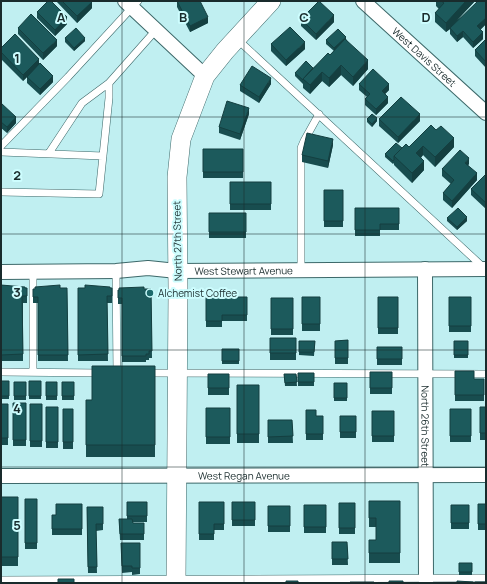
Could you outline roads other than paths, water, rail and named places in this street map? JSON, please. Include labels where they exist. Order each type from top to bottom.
[{"type":"street","name":"North 27th Street","points":[[176,581],[177,177],[181,139],[205,76],[271,1]]},
{"type":"street","name":"West Davis Street","points":[[363,1],[486,113]]},
{"type":"street","points":[[131,3],[156,30],[205,76]]},
{"type":"street","name":"West Stewart Avenue","points":[[1,272],[116,272],[148,268],[177,271],[485,269]]},
{"type":"street","name":"North 26th Street","points":[[425,269],[426,581]]},
{"type":"street","name":"West Regan Avenue","points":[[1,476],[486,475]]},
{"type":"lane","points":[[1,146],[131,3]]},
{"type":"lane","points":[[49,153],[82,103],[109,83],[156,30]]},
{"type":"lane","points":[[236,39],[485,269]]},
{"type":"lane","points":[[1,192],[99,194],[109,98],[109,83]]},
{"type":"lane","points":[[301,270],[301,148],[318,114]]},
{"type":"lane","points":[[1,152],[103,156]]},
{"type":"lane","points":[[33,272],[33,372]]},
{"type":"lane","points":[[1,372],[120,373],[116,272]]},
{"type":"lane","points":[[138,373],[486,374]]},
{"type":"lane","points":[[1,580],[426,581],[486,578]]},
{"type":"place","name":"Alchemist Coffee","points":[[150,293]]}]
